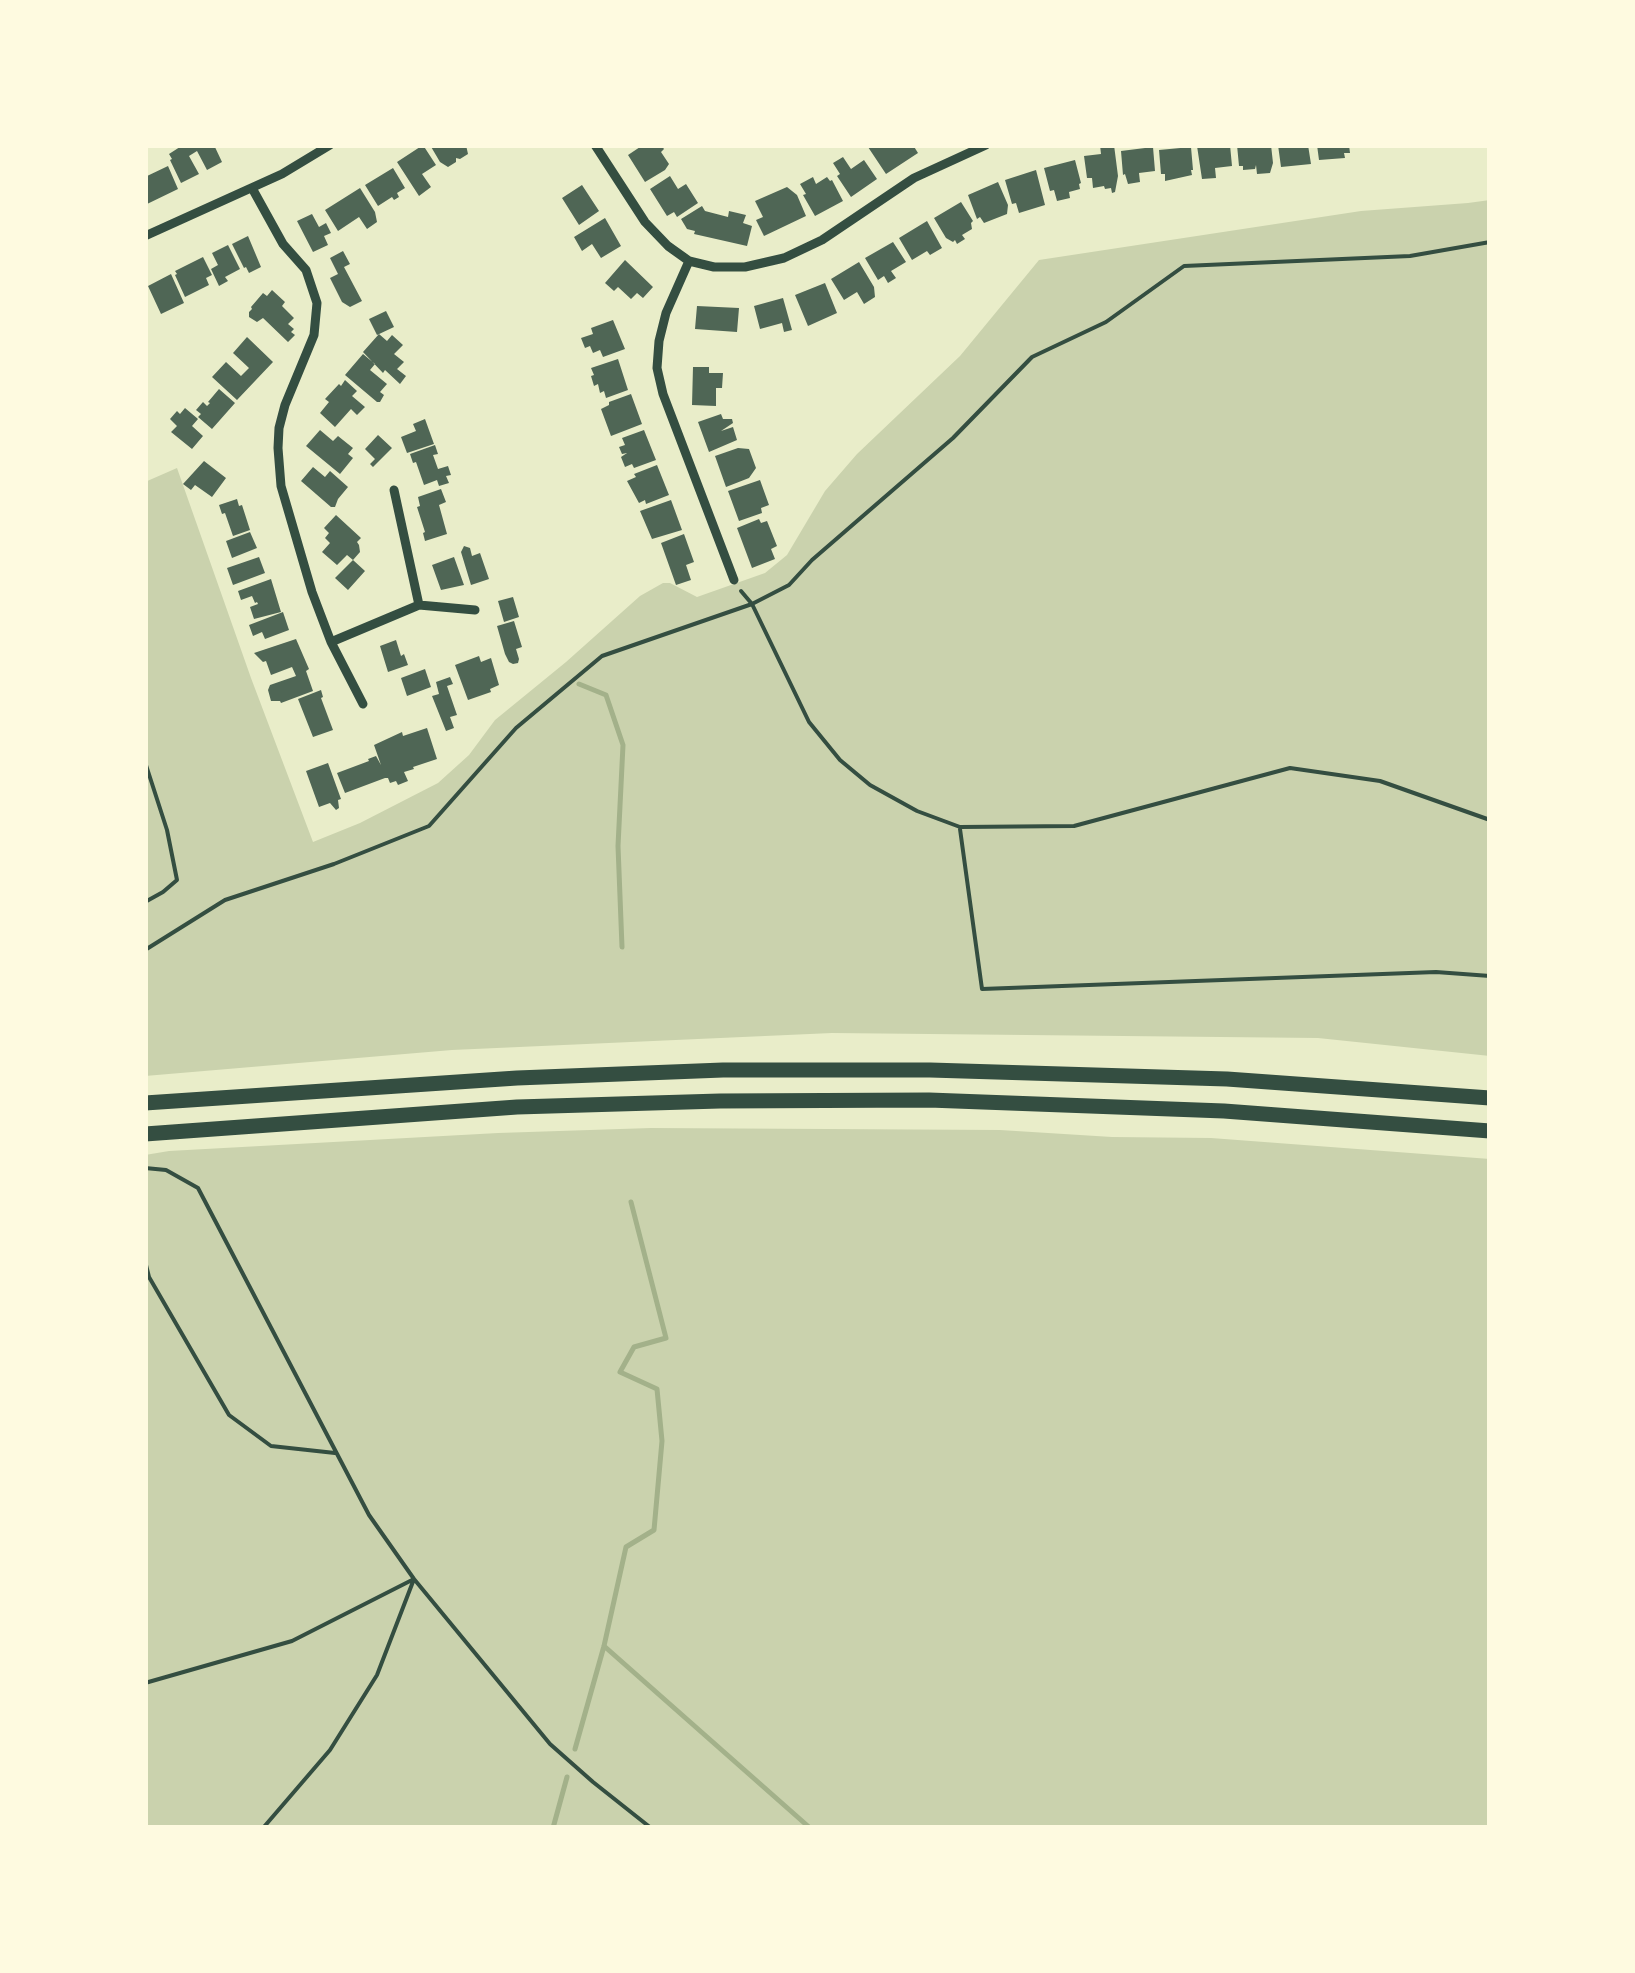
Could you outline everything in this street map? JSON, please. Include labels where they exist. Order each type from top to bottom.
[{"type":"highway","points":[[145,1103],[517,1078],[723,1070],[930,1070],[1208,1079],[1490,1098]]},
{"type":"highway","points":[[145,1134],[517,1107],[929,1100],[1224,1111],[1490,1131]]},
{"type":"street","points":[[145,236],[282,174],[330,145]]},
{"type":"street","points":[[595,145],[646,222],[668,246],[689,260],[714,267],[745,267],[784,258],[822,240],[914,178],[986,145]]},
{"type":"street","points":[[252,188],[283,244],[306,270],[317,304],[314,335],[284,405],[278,448],[281,486],[332,642],[363,704]]},
{"type":"street","points":[[689,260],[666,313],[657,368],[663,394],[734,580]]},
{"type":"street","points":[[394,490],[419,605]]},
{"type":"street","points":[[332,642],[419,605],[475,610]]},
{"type":"path","points":[[145,950],[225,900],[334,864],[429,826],[516,728],[602,656],[752,604],[789,584],[953,438],[1032,358],[1106,322],[1184,266],[1410,256],[1490,242]]},
{"type":"path","points":[[734,580],[733,586],[752,604],[809,722],[840,760],[870,785],[916,812],[960,827],[1074,826],[1290,768],[1380,781],[1490,820]]},
{"type":"path","points":[[145,762],[177,880],[145,902]]},
{"type":"path","points":[[960,827],[982,988],[1436,972],[1490,976]]},
{"type":"path","points":[[145,1168],[166,1170],[198,1188],[369,1514],[414,1579],[550,1744],[651,1828]]},
{"type":"path","points":[[145,1261],[150,1278],[229,1415],[270,1446],[336,1454]]},
{"type":"path","points":[[145,1683],[292,1641],[414,1579]]},
{"type":"path","points":[[264,1828],[330,1750],[378,1674],[414,1579]]},
{"type":"green space","points":[[1490,200],[1490,1056],[1318,1038],[832,1033],[452,1050],[145,1076],[145,482],[177,468],[313,842],[438,783],[469,755],[495,720],[640,596],[670,583],[697,597],[765,573],[787,555],[825,491],[857,454],[960,356],[1039,260],[1361,211]]},
{"type":"green space","points":[[651,1128],[1000,1130],[1211,1138],[1490,1159],[1490,1828],[145,1828],[145,1155],[498,1133]]},
{"type":"building","points":[[183,145],[214,145],[222,162],[207,170],[197,151],[189,156],[199,174],[181,183],[169,154]]},
{"type":"building","points":[[423,145],[436,165],[422,174],[431,187],[419,196],[397,162]]},
{"type":"building","points":[[430,145],[466,145],[468,154],[456,158],[448,167],[440,162]]},
{"type":"building","points":[[643,145],[661,145],[669,164],[645,182],[628,155]]},
{"type":"building","points":[[913,145],[918,153],[886,174],[868,147]]},
{"type":"building","points":[[1100,145],[1114,145],[1118,176],[1112,193],[1111,188],[1104,186],[1093,188],[1092,178],[1087,178],[1084,156],[1101,154]]},
{"type":"building","points":[[1230,145],[1232,166],[1215,168],[1216,178],[1202,179],[1197,146]]},
{"type":"building","points":[[1237,145],[1271,145],[1270,173],[1257,174],[1256,165],[1255,169],[1243,170]]},
{"type":"building","points":[[1278,145],[1308,145],[1311,164],[1281,167]]},
{"type":"building","points":[[1317,145],[1349,145],[1350,153],[1344,153],[1345,158],[1319,160]]},
{"type":"building","points":[[1153,147],[1155,171],[1139,173],[1140,182],[1128,184],[1123,175],[1121,151]]},
{"type":"building","points":[[1191,147],[1192,175],[1165,181],[1159,150]]},
{"type":"building","points":[[843,157],[851,169],[864,160],[877,179],[851,197],[833,163]]},
{"type":"building","points":[[1075,160],[1080,189],[1069,192],[1070,198],[1057,201],[1044,168]]},
{"type":"building","points":[[168,166],[178,189],[145,205],[145,177]]},
{"type":"building","points":[[393,168],[405,188],[397,193],[399,197],[378,206],[365,185]]},
{"type":"building","points":[[1036,170],[1045,205],[1019,213],[1005,180]]},
{"type":"building","points":[[670,176],[678,189],[686,184],[698,203],[677,217],[674,212],[667,216],[650,189]]},
{"type":"building","points":[[813,177],[816,184],[827,177],[832,180],[843,201],[815,216],[800,184]]},
{"type":"building","points":[[998,182],[1008,205],[1007,214],[984,223],[980,217],[977,219],[968,195]]},
{"type":"building","points":[[582,185],[599,211],[579,225],[562,198]]},
{"type":"building","points":[[787,187],[797,195],[806,216],[764,236],[756,220],[763,217],[755,201]]},
{"type":"building","points":[[360,188],[377,222],[367,229],[359,217],[338,231],[325,210]]},
{"type":"building","points":[[961,202],[973,221],[972,229],[957,244],[946,238],[934,218]]},
{"type":"building","points":[[702,206],[705,211],[728,217],[729,211],[746,215],[743,223],[752,226],[747,246],[687,229],[681,219]]},
{"type":"building","points":[[312,214],[319,227],[326,223],[331,233],[324,236],[328,245],[313,252],[297,221]]},
{"type":"building","points":[[605,218],[621,246],[601,258],[592,244],[582,251],[574,237]]},
{"type":"building","points":[[927,221],[942,248],[912,260],[899,238]]},
{"type":"building","points":[[248,236],[261,267],[249,273],[232,244]]},
{"type":"building","points":[[893,242],[906,262],[891,271],[896,278],[888,283],[884,276],[878,280],[865,258]]},
{"type":"building","points":[[228,245],[240,269],[225,277],[228,281],[219,286],[211,269],[218,265],[212,253]]},
{"type":"building","points":[[343,251],[350,264],[344,267],[362,301],[350,307],[342,302],[330,278],[338,274],[330,258]]},
{"type":"building","points":[[203,257],[212,275],[206,278],[209,285],[185,297],[175,271]]},
{"type":"building","points":[[625,260],[653,287],[643,298],[637,293],[631,299],[618,287],[614,291],[605,283]]},
{"type":"building","points":[[859,262],[874,287],[875,297],[864,304],[857,292],[844,300],[831,279]]},
{"type":"building","points":[[171,274],[184,303],[161,314],[148,286]]},
{"type":"building","points":[[825,283],[837,313],[808,326],[795,295]]},
{"type":"building","points":[[272,290],[294,318],[288,324],[295,335],[288,342],[263,318],[257,322],[249,317],[251,307],[263,293],[267,296]]},
{"type":"building","points":[[783,298],[792,330],[784,332],[782,323],[760,329],[754,306]]},
{"type":"building","points":[[697,306],[739,308],[737,332],[695,329]]},
{"type":"building","points":[[386,311],[394,327],[377,335],[369,319]]},
{"type":"building","points":[[613,320],[625,349],[603,357],[600,350],[593,353],[590,346],[585,348],[581,338],[593,334],[591,328]]},
{"type":"building","points":[[379,334],[387,341],[392,335],[403,345],[394,354],[404,362],[397,369],[406,376],[400,384],[363,352]]},
{"type":"building","points":[[247,337],[273,362],[237,400],[212,377],[226,362],[241,376],[249,368],[233,353]]},
{"type":"building","points":[[363,354],[375,364],[370,370],[387,384],[380,392],[384,395],[380,402],[345,375]]},
{"type":"building","points":[[618,359],[628,390],[606,398],[598,384],[594,386],[591,368]]},
{"type":"building","points":[[693,367],[709,367],[709,373],[723,373],[722,388],[716,388],[716,406],[692,405]]},
{"type":"building","points":[[345,380],[357,391],[352,396],[365,407],[357,415],[351,409],[335,427],[320,413],[329,402],[325,399]]},
{"type":"building","points":[[219,389],[235,403],[212,429],[196,410],[203,402],[207,406]]},
{"type":"building","points":[[631,394],[642,424],[611,436],[601,409]]},
{"type":"building","points":[[185,408],[198,419],[192,426],[203,436],[192,449],[171,432],[177,426],[170,419]]},
{"type":"building","points":[[721,414],[733,423],[721,431],[733,427],[737,440],[709,452],[698,422]]},
{"type":"building","points":[[425,419],[434,444],[407,453],[401,437],[416,431],[413,424]]},
{"type":"building","points":[[320,430],[333,441],[338,436],[353,448],[348,454],[353,458],[340,474],[306,446]]},
{"type":"building","points":[[644,430],[656,460],[625,467],[621,457],[627,453],[622,454],[619,447],[625,445],[622,438]]},
{"type":"building","points":[[378,435],[392,448],[373,467],[370,464],[375,459],[365,449]]},
{"type":"building","points":[[435,445],[438,454],[433,455],[438,469],[448,466],[449,483],[439,486],[437,480],[424,485],[410,454]]},
{"type":"building","points":[[738,448],[749,449],[756,468],[749,478],[726,487],[715,456]]},
{"type":"building","points":[[204,461],[226,478],[212,497],[195,485],[191,490],[183,484]]},
{"type":"building","points":[[657,465],[669,495],[639,503],[627,481]]},
{"type":"building","points":[[313,467],[325,477],[330,471],[348,487],[335,507],[301,481]]},
{"type":"building","points":[[760,480],[769,505],[761,508],[762,513],[739,521],[728,491]]},
{"type":"building","points":[[441,489],[446,502],[439,505],[447,534],[425,541],[418,497]]},
{"type":"building","points":[[237,499],[250,530],[233,536],[219,505]]},
{"type":"building","points":[[671,500],[682,530],[652,539],[640,511]]},
{"type":"building","points":[[336,515],[361,538],[357,542],[360,552],[353,560],[347,555],[337,565],[322,552],[330,543],[324,528]]},
{"type":"building","points":[[759,519],[761,523],[767,521],[777,546],[771,549],[775,559],[752,568],[737,528]]},
{"type":"building","points":[[250,532],[257,548],[232,558],[226,541]]},
{"type":"building","points":[[684,534],[694,562],[686,565],[691,580],[676,585],[661,543]]},
{"type":"building","points":[[464,546],[470,548],[472,556],[480,553],[489,579],[471,585],[461,552]]},
{"type":"building","points":[[259,557],[265,573],[233,585],[227,568]]},
{"type":"building","points":[[454,557],[464,585],[441,590],[432,565]]},
{"type":"building","points":[[353,560],[365,571],[348,590],[335,578]]},
{"type":"building","points":[[271,579],[281,612],[254,619],[250,607],[257,602],[252,596],[241,600],[238,591]]},
{"type":"building","points":[[513,597],[519,617],[504,622],[498,601]]},
{"type":"building","points":[[283,612],[289,630],[265,639],[262,632],[253,636],[249,625]]},
{"type":"building","points":[[514,621],[522,647],[516,649],[519,659],[513,664],[505,654],[497,626]]},
{"type":"building","points":[[296,639],[309,669],[306,671],[313,691],[281,703],[271,701],[270,685],[296,676],[292,667],[271,675],[266,661],[254,653]]},
{"type":"building","points":[[396,640],[408,665],[388,672],[380,646]]},
{"type":"building","points":[[479,656],[481,662],[491,658],[499,685],[468,700],[455,665]]},
{"type":"building","points":[[425,669],[431,687],[407,696],[401,678]]},
{"type":"building","points":[[450,677],[453,684],[447,686],[457,715],[450,717],[454,728],[446,731],[432,696],[439,694],[436,682]]},
{"type":"building","points":[[321,690],[333,730],[313,737],[298,699]]},
{"type":"building","points":[[427,728],[437,759],[404,772],[408,781],[398,785],[385,778],[345,793],[337,773],[376,756],[381,765],[374,745],[402,732],[403,736]]},
{"type":"building","points":[[328,763],[341,799],[336,810],[330,803],[319,807],[306,771]]},
{"type":"waterway","points":[[579,684],[606,695],[623,745],[618,846],[622,947]]},
{"type":"waterway","points":[[575,1749],[626,1547],[654,1530],[662,1441],[657,1389],[620,1372],[634,1347],[666,1338],[631,1202]]},
{"type":"waterway","points":[[604,1646],[810,1828]]},
{"type":"waterway","points":[[553,1828],[567,1777]]}]
